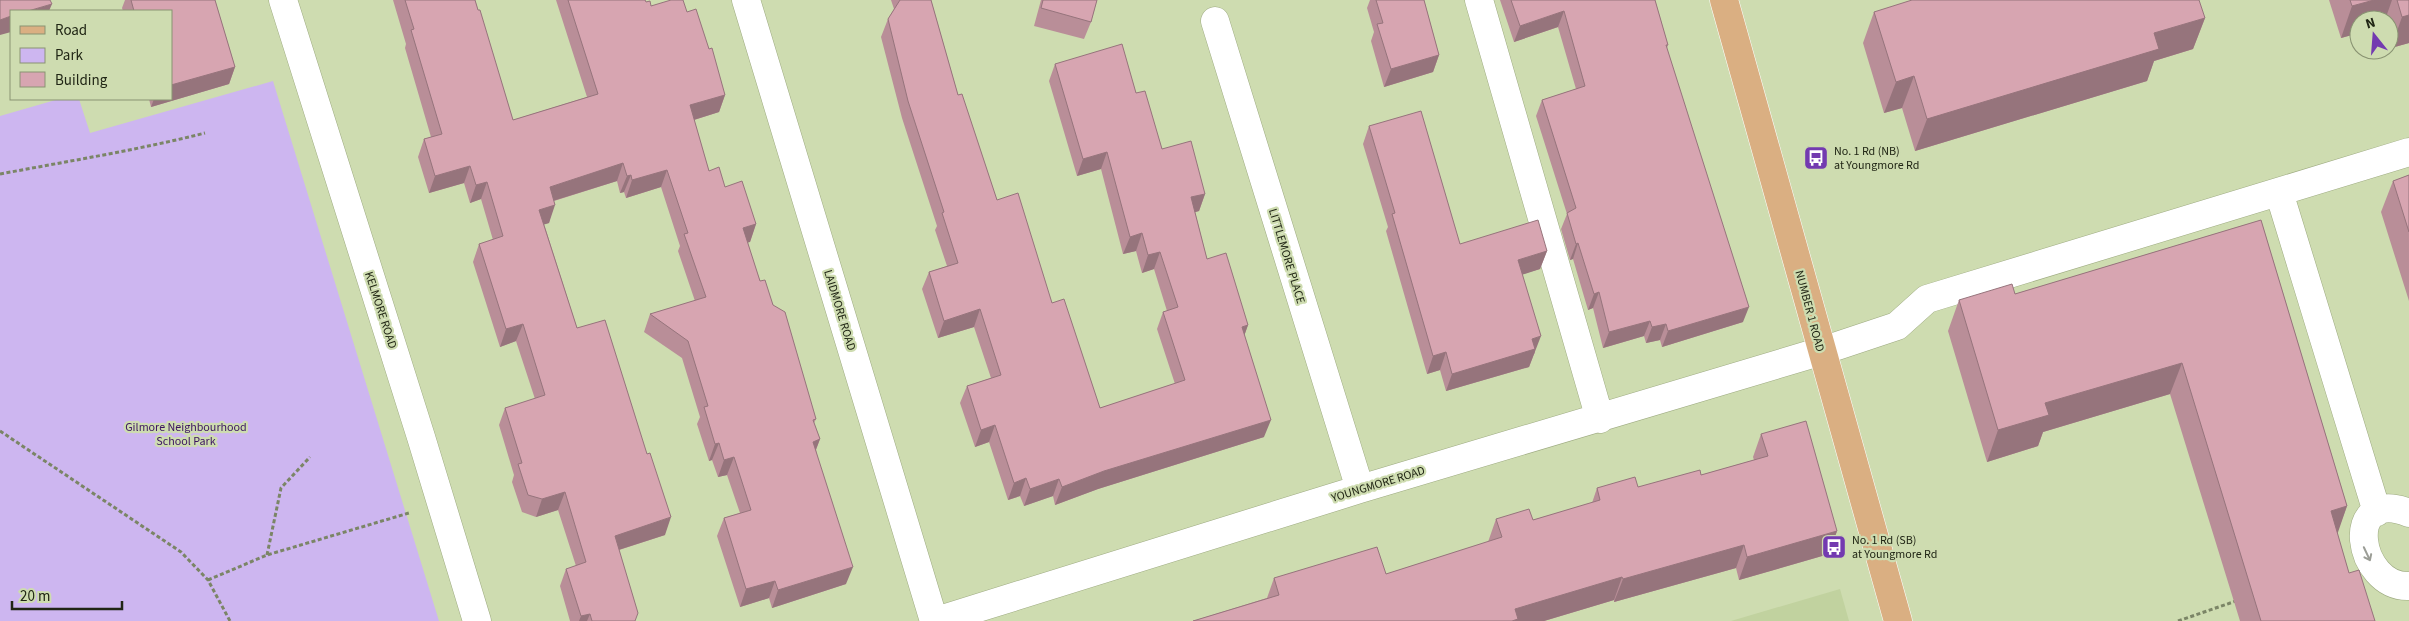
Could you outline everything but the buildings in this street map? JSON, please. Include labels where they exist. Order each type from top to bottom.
[{"type":"main road","name":"NUMBER 1 ROAD","points":[[1724,0],[1898,621]]},
{"type":"street","name":"KELMORE ROAD","points":[[283,0],[477,621]]},
{"type":"street","name":"LAIDMORE ROAD","points":[[746,0],[935,621]]},
{"type":"street","points":[[1479,0],[1600,418]]},
{"type":"street","name":"LITTLEMORE PLACE","points":[[1215,22],[1360,490]]},
{"type":"street","name":"YOUNGMORE ROAD","points":[[935,621],[1360,490],[1822,351],[1897,326],[1927,299],[2409,152]]},
{"type":"street","points":[[2279,192],[2377,512]]},
{"type":"street","points":[[2409,513],[2391,510],[2377,512],[2369,517],[2364,525],[2362,536],[2367,554],[2373,566],[2393,583],[2409,586]]},
{"type":"path","points":[[0,174],[122,150],[152,147],[206,134]]},
{"type":"path","points":[[0,431],[181,552],[208,580],[230,621]]},
{"type":"path","points":[[267,555],[281,488],[310,457]]},
{"type":"path","points":[[208,580],[267,555],[441,504]]},
{"type":"path","points":[[2178,621],[2239,600]]},
{"type":"shaded area","points":[[1840,589],[1849,621],[1731,621]]},
{"type":"green space","name":"Gilmore Neighbourhood School Park","points":[[273,81],[439,621],[0,621],[0,116],[56,100],[79,100],[90,133]]},
{"type":"place","name":"No. 1 Rd (NB) at Youngmore Rd","points":[[1816,158]]},
{"type":"place","name":"No. 1 Rd (SB) at Youngmore Rd","points":[[1834,547]]}]
